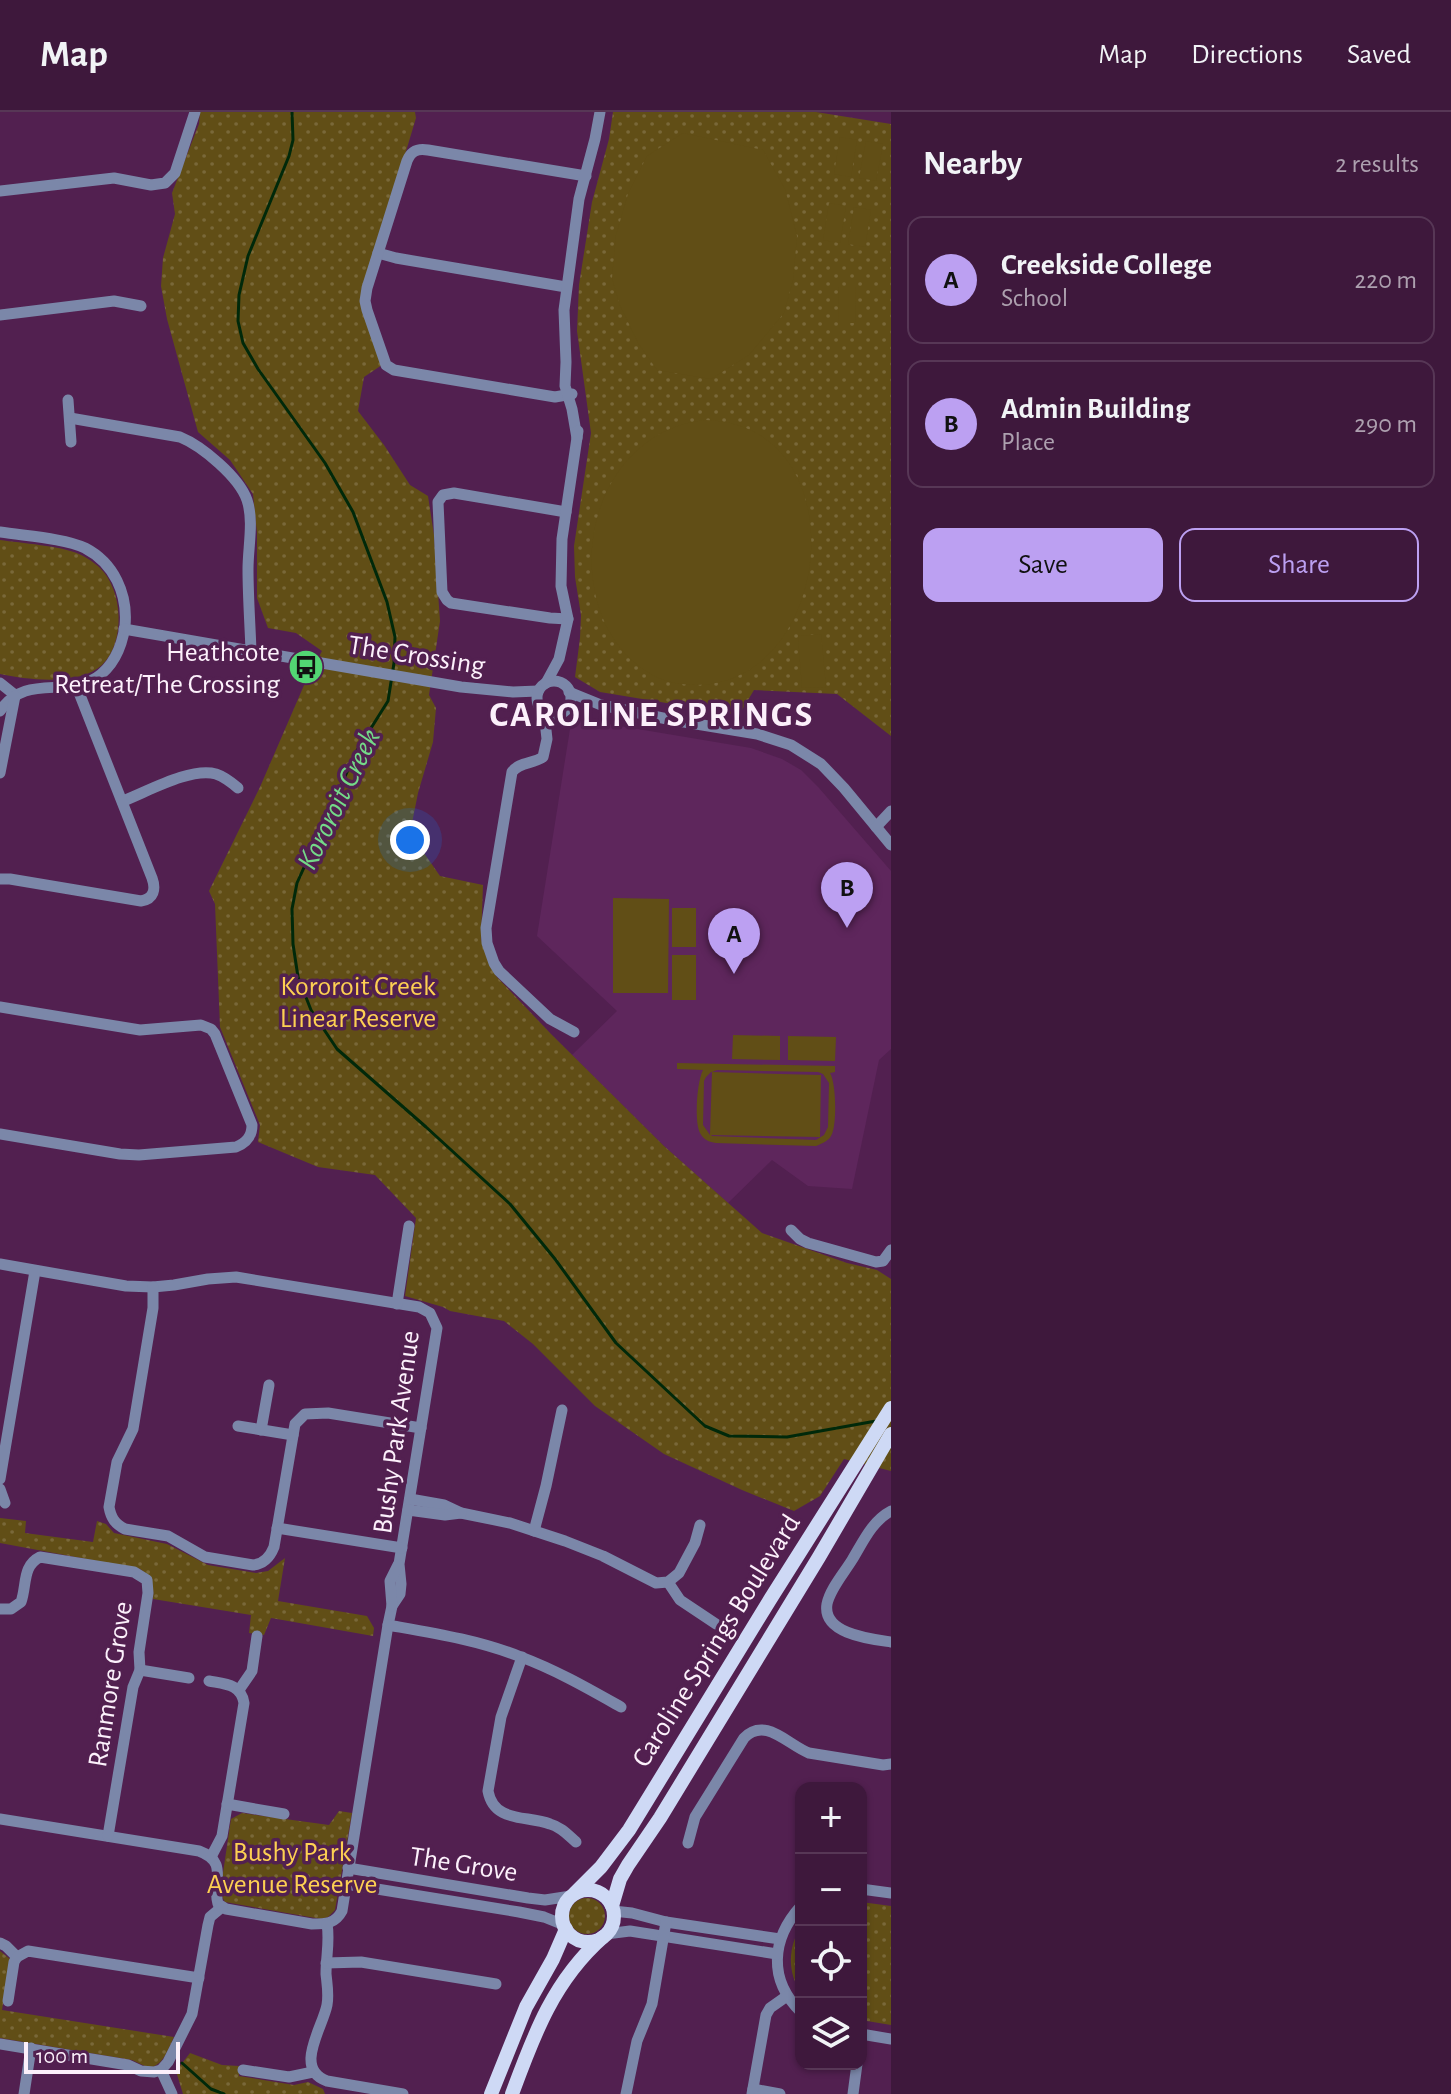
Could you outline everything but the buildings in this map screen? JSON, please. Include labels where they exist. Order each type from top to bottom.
[{"type":"main road","name":"Caroline Springs Boulevard","points":[[573,1895],[601,1867],[629,1830],[891,1408]]},
{"type":"main road","name":"Caroline Springs Boulevard","points":[[613,1908],[620,1879],[628,1865],[758,1658],[891,1434]]},
{"type":"main road","points":[[491,2094],[520,2020],[553,1959],[565,1927],[563,1909],[573,1895],[584,1890],[600,1893],[613,1908],[613,1923],[585,1952],[558,1988],[536,2032],[512,2094]]},
{"type":"main road","points":[[565,1927],[578,1939],[595,1940],[604,1935]]},
{"type":"street","points":[[0,191],[114,178],[151,185],[165,183],[175,173],[195,112]]},
{"type":"street","points":[[574,1032],[550,1019],[499,971],[486,935],[512,772],[517,766],[541,759],[554,725],[551,710],[537,696],[559,659],[568,619],[561,586],[562,539],[577,438],[565,386],[566,287],[579,199],[600,112]]},
{"type":"street","points":[[569,395],[555,397],[394,370],[386,365],[365,301],[410,155],[418,149],[586,176]]},
{"type":"street","points":[[378,253],[566,287]]},
{"type":"street","points":[[0,315],[114,301],[141,306]]},
{"type":"street","points":[[68,400],[71,442]]},
{"type":"street","points":[[70,418],[194,442],[237,483],[248,503],[251,651]]},
{"type":"street","points":[[566,512],[454,493],[443,495],[438,502],[442,592],[447,600],[525,615],[568,619]]},
{"type":"street","points":[[0,532],[84,548],[111,569],[123,592],[126,613],[116,656],[106,670],[76,685],[25,690],[15,695],[0,711]]},
{"type":"street","name":"The Crossing","points":[[124,629],[431,683],[513,692],[542,687]]},
{"type":"street","points":[[551,710],[570,703],[559,659]]},
{"type":"street","points":[[542,687],[551,681],[601,705],[757,734],[791,745],[821,764],[891,845]]},
{"type":"street","points":[[0,683],[15,695]]},
{"type":"street","points":[[3,877],[141,901],[154,892],[154,883],[76,685]]},
{"type":"street","name":"The Crossing","points":[[513,692],[551,710]]},
{"type":"street","points":[[0,773],[15,695]]},
{"type":"street","points":[[551,710],[601,705]]},
{"type":"street","points":[[123,801],[183,777],[206,773],[227,779],[238,788]]},
{"type":"street","points":[[876,827],[891,811]]},
{"type":"street","points":[[0,1007],[140,1030],[196,1025],[207,1027],[215,1034],[252,1125],[246,1142],[236,1147],[139,1155],[0,1134]]},
{"type":"street","points":[[397,1304],[409,1226]]},
{"type":"street","points":[[791,1230],[808,1243],[876,1262],[883,1261],[891,1250]]},
{"type":"street","name":"Bushy Park Avenue","points":[[0,1264],[126,1286],[153,1287],[236,1277],[425,1310],[436,1322],[437,1335],[399,1564],[400,1594],[392,1606],[388,1625],[342,1911],[333,1922],[327,1924]]},
{"type":"street","points":[[0,1479],[3,1439],[35,1271]]},
{"type":"street","points":[[153,1287],[153,1308],[133,1429],[117,1462],[109,1507],[110,1515],[125,1529],[168,1536],[205,1557],[259,1565],[269,1558],[274,1547],[295,1424],[299,1418],[312,1412],[328,1413],[421,1428]]},
{"type":"street","points":[[261,1430],[269,1385]]},
{"type":"street","points":[[534,1531],[562,1410]]},
{"type":"street","points":[[238,1426],[293,1435]]},
{"type":"street","points":[[0,1489],[5,1503]]},
{"type":"street","points":[[409,1505],[445,1515],[461,1513],[510,1523],[603,1556],[656,1583],[668,1582],[679,1573],[691,1552],[700,1525]]},
{"type":"street","points":[[891,1511],[873,1526],[827,1604],[831,1621],[850,1634],[891,1642]]},
{"type":"street","points":[[277,1528],[402,1548]]},
{"type":"street","name":"Ranmore Grove","points":[[0,1609],[11,1609],[21,1602],[30,1564],[40,1557],[134,1572],[147,1580],[140,1670],[133,1687],[108,1836]]},
{"type":"street","points":[[668,1582],[680,1600],[716,1624]]},
{"type":"street","points":[[388,1625],[459,1638],[522,1657],[621,1707]]},
{"type":"street","points":[[239,1690],[252,1671],[257,1636]]},
{"type":"street","points":[[522,1657],[501,1717],[488,1791],[490,1801],[493,1808],[501,1812],[555,1825],[576,1842]]},
{"type":"street","points":[[140,1670],[189,1678]]},
{"type":"street","points":[[209,1681],[230,1685],[239,1690],[244,1698],[222,1836],[211,1857]]},
{"type":"street","points":[[688,1843],[695,1817],[744,1738],[755,1729],[767,1729],[809,1753],[888,1766]]},
{"type":"street","points":[[227,1804],[284,1814]]},
{"type":"street","points":[[0,1819],[199,1851],[211,1857],[216,1864],[216,1895],[222,1907],[310,1924],[327,1924],[330,1938],[326,1963],[327,2005],[312,2046],[313,2072],[336,2089],[403,2094]]},
{"type":"street","name":"The Grove","points":[[348,1868],[528,1898],[545,1900],[573,1895]]},
{"type":"street","name":"The Grove","points":[[346,1884],[519,1912],[544,1917],[565,1927]]},
{"type":"street","points":[[867,1890],[891,1893]]},
{"type":"street","points":[[0,2044],[128,2065],[148,2073],[161,2070],[192,2014],[210,1917],[222,1907]]},
{"type":"street","points":[[613,1908],[779,1946]]},
{"type":"street","points":[[795,1914],[785,1926],[779,1946],[778,1973],[782,1987],[795,2005]]},
{"type":"street","points":[[626,2094],[637,2041],[652,2004],[666,1922]]},
{"type":"street","points":[[604,1935],[630,1931],[779,1946]]},
{"type":"street","points":[[0,1943],[17,1957]]},
{"type":"street","points":[[8,2001],[17,1957],[28,1951],[199,1978]]},
{"type":"street","points":[[326,1963],[361,1962],[496,1984]]},
{"type":"street","points":[[780,2094],[753,2092],[766,2015],[787,1996]]},
{"type":"street","points":[[867,2037],[891,2039]]},
{"type":"street","points":[[24,2094],[31,2048]]},
{"type":"street","points":[[161,2070],[172,2094]]},
{"type":"street","points":[[243,2070],[289,2077],[313,2072]]},
{"type":"street","points":[[853,2094],[856,2070]]},
{"type":"shaded area","points":[[584,720],[751,748],[782,759],[801,770],[819,788],[891,871],[891,1049],[879,1060],[852,1189],[808,1186],[772,1160],[728,1203],[664,1146],[572,1055],[617,1011],[537,936],[570,729],[575,722]]},
{"type":"green space","name":"Kororoit Creek Linear Reserve","points":[[200,112],[415,112],[416,118],[363,294],[382,365],[364,377],[358,411],[410,485],[428,496],[434,535],[440,621],[429,695],[436,708],[433,742],[410,833],[440,876],[483,885],[481,939],[496,976],[664,1146],[762,1233],[847,1263],[877,1270],[891,1279],[891,1471],[844,1459],[820,1496],[794,1511],[664,1454],[595,1406],[533,1344],[504,1321],[450,1311],[405,1296],[416,1218],[375,1175],[318,1167],[258,1142],[260,1125],[220,1027],[215,904],[209,891],[322,651],[296,633],[268,628],[257,598],[257,533],[253,494],[230,460],[198,432],[167,319],[161,286],[163,258],[175,214],[172,193],[199,124]]},
{"type":"green space","points":[[613,112],[816,112],[891,124],[891,736],[837,694],[754,690],[739,715],[600,692],[575,677],[581,615],[574,546],[591,433],[577,331],[579,285],[592,202]]},
{"type":"green space","points":[[683,133],[763,150],[785,189],[797,236],[793,280],[784,313],[749,355],[711,379],[657,370],[638,343],[619,303],[612,278],[616,235],[628,194],[647,156]]},
{"type":"green space","points":[[840,137],[857,140],[851,177],[834,174]]},
{"type":"green space","points":[[866,141],[883,144],[876,181],[859,178]]},
{"type":"green space","points":[[829,203],[846,206],[840,243],[823,240]]},
{"type":"green space","points":[[854,207],[871,210],[865,247],[848,244]]},
{"type":"green space","points":[[839,286],[856,286],[855,323],[838,323]]},
{"type":"green space","points":[[705,420],[757,433],[791,466],[809,512],[810,563],[796,613],[769,654],[728,680],[675,683],[652,675],[632,660],[616,642],[604,621],[594,590],[592,557],[596,524],[606,494],[622,467],[644,444],[672,428]]},
{"type":"green space","points":[[0,540],[71,551],[100,568],[113,589],[119,616],[115,643],[102,665],[92,672],[67,679],[0,674]]},
{"type":"green space","points":[[821,634],[826,687],[802,688],[798,636]]},
{"type":"green space","points":[[613,898],[669,899],[668,993],[613,993]]},
{"type":"green space","points":[[672,908],[696,908],[696,947],[672,947]]},
{"type":"green space","points":[[672,955],[696,955],[696,1000],[672,1000]]},
{"type":"green space","points":[[733,1035],[780,1036],[780,1060],[732,1059]]},
{"type":"green space","points":[[788,1036],[836,1037],[835,1061],[788,1060]]},
{"type":"green space","points":[[677,1063],[835,1066],[835,1072],[830,1073],[835,1103],[832,1134],[816,1146],[709,1141],[700,1133],[697,1120],[703,1070],[677,1069]],"holes":[[[712,1072],[710,1135],[703,1125],[704,1081]],[[712,1072],[823,1074],[829,1083],[828,1127],[824,1135],[816,1140],[712,1136],[820,1137],[821,1075]]]},
{"type":"green space","points":[[0,1518],[26,1521],[25,1533],[93,1542],[97,1521],[106,1524],[114,1533],[167,1544],[208,1565],[256,1573],[268,1571],[285,1558],[278,1601],[367,1616],[374,1628],[373,1636],[271,1618],[264,1635],[249,1633],[251,1615],[153,1599],[151,1582],[140,1569],[0,1543]]},
{"type":"green space","name":"Bushy Park Avenue Reserve","points":[[339,1811],[352,1813],[335,1910],[328,1917],[321,1919],[225,1902],[220,1893],[231,1819],[242,1813],[329,1825]]},
{"type":"green space","points":[[587,1898],[600,1903],[605,1916],[600,1929],[587,1934],[574,1929],[569,1916],[574,1903]]},
{"type":"green space","points":[[867,1903],[891,1906],[891,2025],[867,2021]]},
{"type":"green space","points":[[795,1940],[795,1982],[791,1968]]},
{"type":"green space","points":[[0,1951],[10,1959],[2,2010],[174,2037],[165,2056],[149,2068],[132,2060],[0,2038]]},
{"type":"green space","points":[[190,2053],[222,2065],[239,2066],[239,2076],[294,2085],[308,2082],[323,2089],[325,2094],[183,2094],[176,2071]]},
{"type":"waterway","name":"Kororoit Creek","points":[[292,112],[293,140],[289,156],[248,256],[239,295],[238,321],[243,343],[258,369],[325,463],[353,512],[387,602],[395,637],[388,701],[356,752],[297,883],[292,909],[293,944],[298,977],[311,1010],[337,1049],[510,1204],[555,1259],[616,1343],[705,1426],[729,1436],[787,1437],[876,1421]]},
{"type":"waterway","points":[[182,2063],[211,2089],[224,2094]]},
{"type":"place","name":"Heathcote Retreat/The Crossing","points":[[306,667]]},
{"type":"place","name":"Admin Building","points":[[847,928]]},
{"type":"place","name":"Creekside College","points":[[734,974]]},
{"type":"district","name":"CAROLINE SPRINGS","points":[[652,713]]}]
